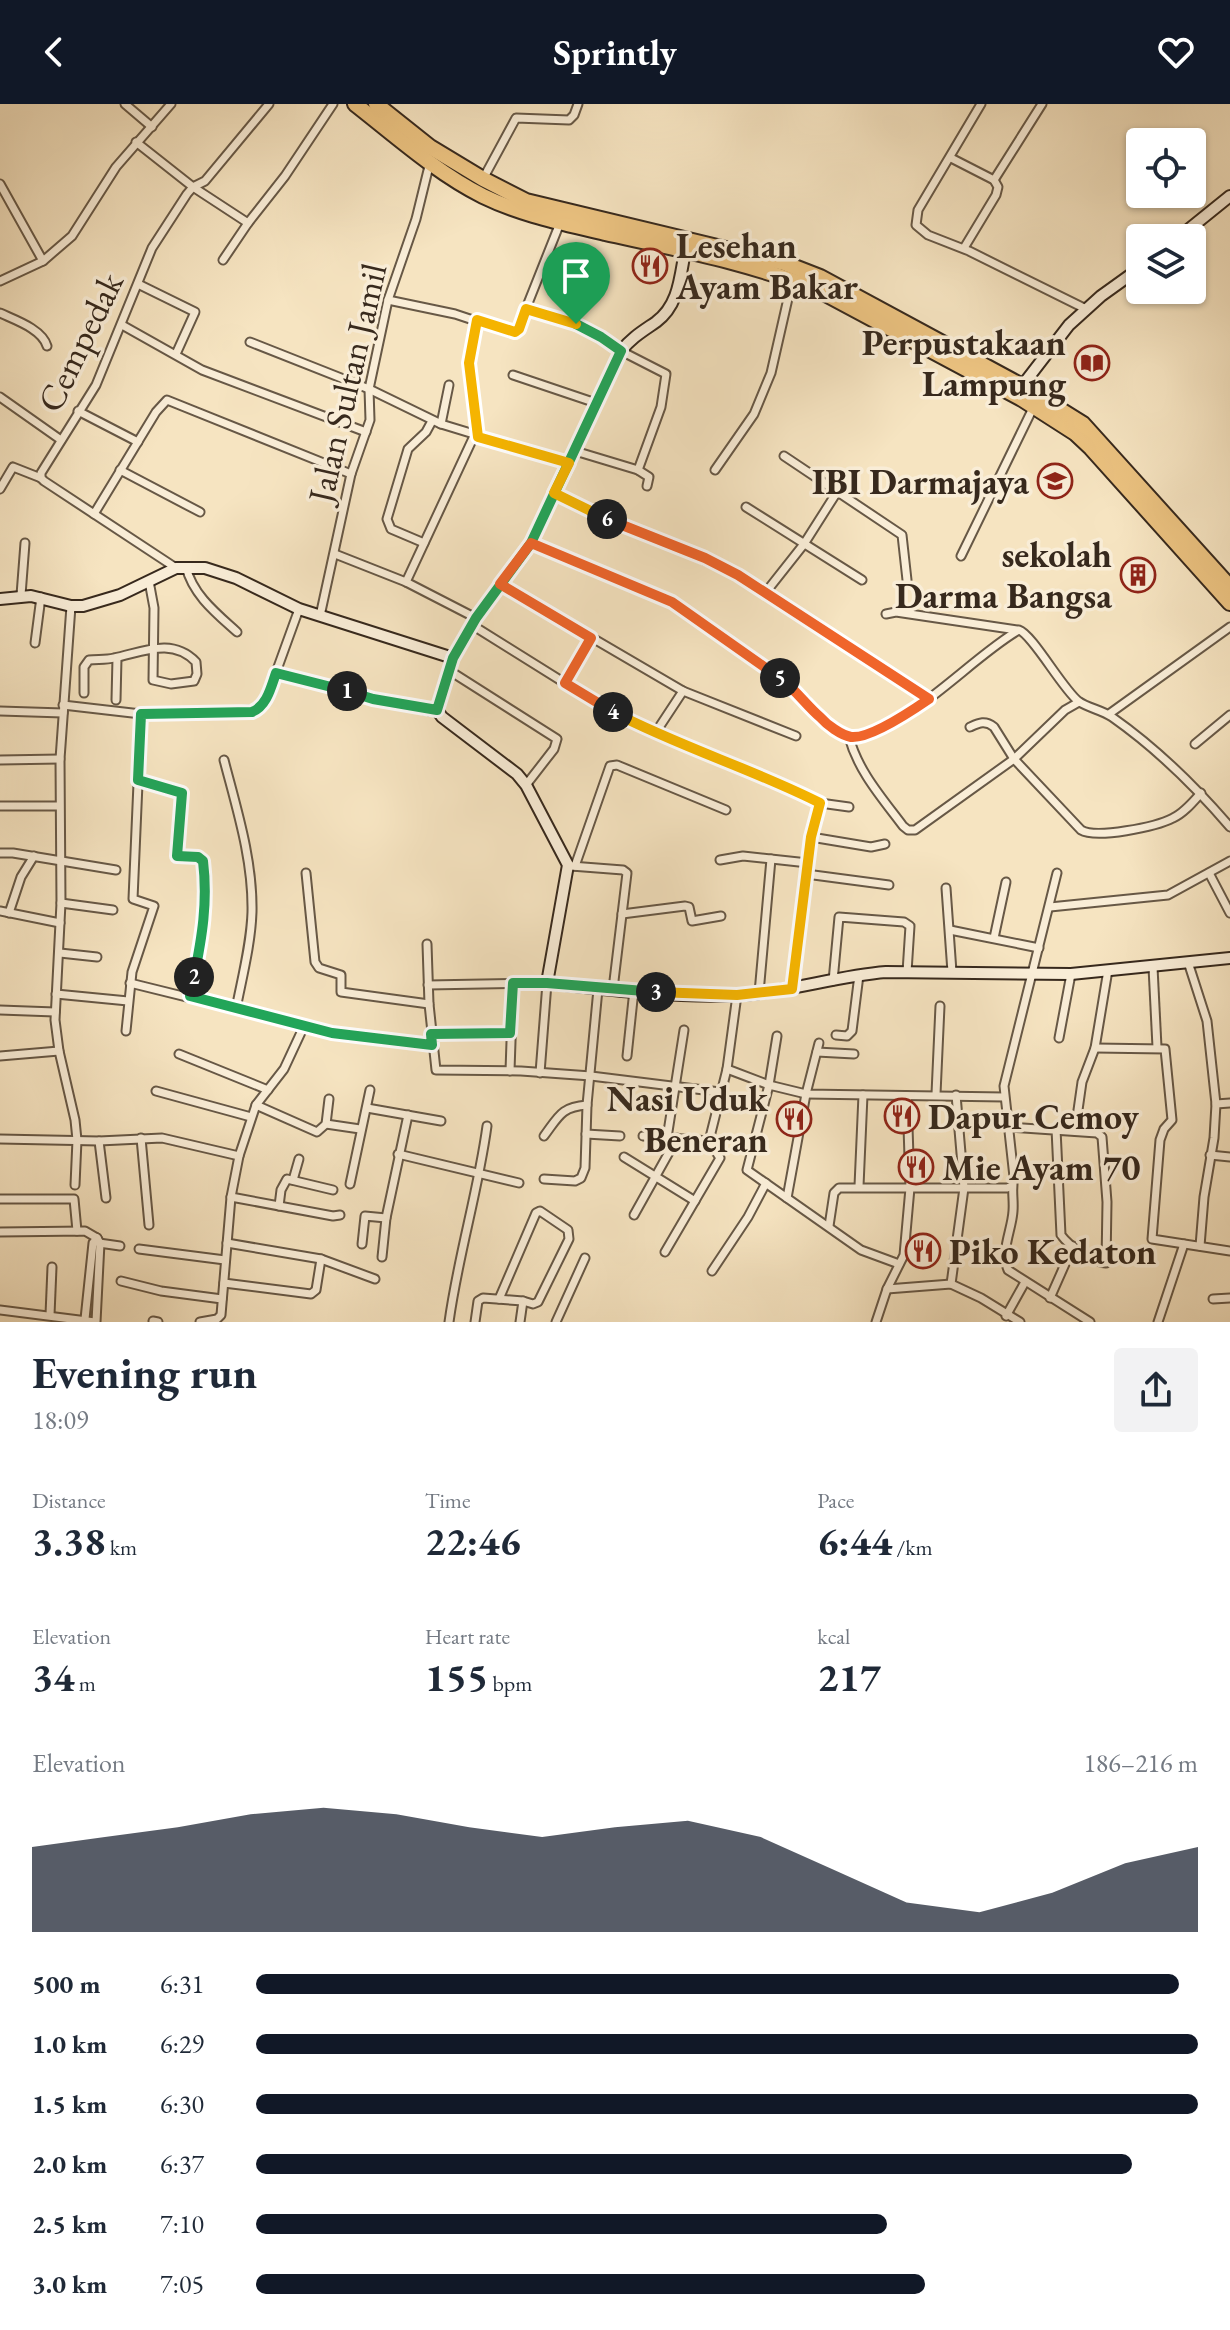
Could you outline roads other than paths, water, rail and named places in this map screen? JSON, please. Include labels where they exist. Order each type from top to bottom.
[{"type":"highway","points":[[355,104],[430,162],[482,196],[560,223],[792,279],[856,303]]},
{"type":"highway","points":[[376,104],[430,147],[526,201],[784,263],[820,277],[856,303],[974,367],[1086,443],[1230,587]]},
{"type":"highway","points":[[974,367],[1022,386],[1083,424],[1230,603]]},
{"type":"street","points":[[125,104],[152,127]]},
{"type":"street","points":[[0,281],[43,261],[72,236],[116,167],[171,104]]},
{"type":"street","name":"Cempedak","points":[[41,478],[41,473],[96,385],[152,248],[193,187],[205,181],[269,104]]},
{"type":"street","points":[[223,260],[333,104]]},
{"type":"street","points":[[483,179],[516,118],[569,120],[578,104]]},
{"type":"street","points":[[981,104],[918,210],[915,221],[918,228],[1086,309]]},
{"type":"street","points":[[994,180],[1042,104]]},
{"type":"street","points":[[136,142],[193,187],[248,223]]},
{"type":"street","points":[[951,158],[994,180],[998,192],[964,248]]},
{"type":"street","name":"Jalan Sultan Jamil","points":[[320,616],[351,474],[371,417],[369,389],[388,300],[416,219],[430,162]]},
{"type":"street","points":[[0,184],[43,261]]},
{"type":"street","points":[[1195,224],[1230,196]]},
{"type":"street","points":[[388,300],[515,332],[519,329],[560,223]]},
{"type":"street","points":[[437,710],[453,658],[474,622],[531,543],[621,351],[671,306],[679,286],[685,251]]},
{"type":"street","points":[[715,470],[754,414],[771,373],[792,279]]},
{"type":"street","points":[[1022,386],[1069,325],[1126,279]]},
{"type":"street","points":[[138,284],[195,312],[176,354]]},
{"type":"street","points":[[526,309],[589,330],[667,375],[661,407],[638,470]]},
{"type":"street","points":[[0,313],[40,335],[47,346]]},
{"type":"street","points":[[406,582],[476,436],[469,363],[477,320]]},
{"type":"street","points":[[122,325],[202,370],[366,432]]},
{"type":"street","points":[[250,342],[369,389],[436,422],[569,463]]},
{"type":"street","points":[[513,375],[596,403]]},
{"type":"street","points":[[436,422],[449,385]]},
{"type":"street","points":[[0,397],[61,440]]},
{"type":"street","points":[[94,514],[162,403],[171,400],[351,474]]},
{"type":"street","points":[[961,556],[1034,406]]},
{"type":"street","points":[[78,411],[138,442]]},
{"type":"street","name":"Jalan Sultan Jamil","points":[[424,543],[389,528],[387,519],[408,449],[436,422]]},
{"type":"street","points":[[575,451],[638,470],[649,477],[647,486]]},
{"type":"street","points":[[784,456],[902,535],[907,580]]},
{"type":"street","points":[[0,489],[15,466],[41,478],[181,568],[207,605],[237,632]]},
{"type":"street","points":[[120,470],[200,512]]},
{"type":"street","points":[[766,592],[804,544],[837,492]]},
{"type":"street","points":[[554,493],[624,527],[714,562],[766,592],[929,699]]},
{"type":"street","points":[[746,507],[862,580]]},
{"type":"street","points":[[21,595],[25,543]]},
{"type":"street","points":[[531,543],[690,612],[765,666],[806,700],[818,716],[849,737],[863,736],[901,719],[999,641],[1019,630]]},
{"type":"street","points":[[335,554],[406,582],[615,713],[786,785],[820,803],[849,807]]},
{"type":"street","points":[[0,599],[21,595],[71,606],[109,599],[181,568],[213,570],[299,609],[453,658]]},
{"type":"street","points":[[84,693],[84,667],[87,661],[117,658],[155,648],[179,649],[190,655],[198,670],[194,681],[171,684],[153,680],[155,648],[154,608],[149,581]]},
{"type":"street","points":[[500,584],[683,691],[796,736]]},
{"type":"street","points":[[35,643],[41,597]]},
{"type":"street","points":[[71,606],[58,806],[62,862],[55,1012],[59,1051],[69,1088],[77,1140],[75,1185]]},
{"type":"street","points":[[0,711],[63,709],[141,714],[258,710],[276,673],[299,609]]},
{"type":"street","points":[[886,614],[896,612],[1019,630],[1028,634],[1035,648],[1079,702],[1109,714],[1201,793],[1230,827]]},
{"type":"street","points":[[1109,714],[1230,627]]},
{"type":"street","points":[[565,683],[591,638]]},
{"type":"street","points":[[116,700],[117,658]]},
{"type":"street","points":[[450,671],[557,739],[554,749],[526,785]]},
{"type":"street","points":[[276,673],[373,699],[437,710],[442,717],[511,768],[526,785],[572,866]]},
{"type":"street","points":[[656,732],[683,691]]},
{"type":"street","points":[[849,737],[854,756],[877,792],[908,830],[915,830],[1014,759],[1065,710],[1079,702]]},
{"type":"street","points":[[126,1031],[130,983],[154,906],[133,899],[141,714]]},
{"type":"street","points":[[1195,744],[1230,715]]},
{"type":"street","points":[[970,727],[980,722],[990,723],[1014,759],[1088,834],[1135,829],[1174,818],[1201,793]]},
{"type":"street","points":[[0,760],[60,759]]},
{"type":"street","points":[[224,760],[249,862],[252,914],[236,1009]]},
{"type":"street","points":[[540,1073],[547,983],[572,866],[610,766],[617,765],[726,810]]},
{"type":"street","points":[[138,780],[182,793],[177,856],[198,857],[203,861],[206,897],[204,925],[190,996]]},
{"type":"street","points":[[792,989],[811,837],[820,803]]},
{"type":"street","points":[[0,806],[58,806]]},
{"type":"street","points":[[811,837],[871,847],[885,844]]},
{"type":"street","points":[[0,853],[116,870]]},
{"type":"street","points":[[34,856],[4,912],[60,923]]},
{"type":"street","points":[[720,860],[743,856],[808,863]]},
{"type":"street","points":[[759,993],[771,859]]},
{"type":"street","points":[[1050,907],[1161,897],[1174,893],[1230,861]]},
{"type":"street","points":[[572,866],[626,871],[613,989]]},
{"type":"street","points":[[306,873],[315,962],[319,968],[341,975],[341,992],[429,1004]]},
{"type":"street","points":[[1057,873],[1010,1061],[1004,1097],[1014,1177],[1014,1212],[1004,1256],[1005,1265],[1025,1282],[1090,1322]]},
{"type":"street","points":[[1209,873],[1230,913]]},
{"type":"street","points":[[806,874],[889,885]]},
{"type":"street","points":[[994,938],[1006,882]]},
{"type":"street","points":[[946,888],[952,972]]},
{"type":"street","points":[[61,903],[113,910]]},
{"type":"street","points":[[622,914],[685,906],[690,909],[692,921],[721,916]]},
{"type":"street","points":[[833,981],[839,917],[904,922],[910,926],[907,972]]},
{"type":"street","points":[[950,930],[1039,948]]},
{"type":"street","points":[[427,944],[431,1034],[436,1070],[591,1076],[720,1092]]},
{"type":"street","points":[[60,953],[97,957]]},
{"type":"street","points":[[428,985],[547,983],[598,989],[737,995],[792,989],[859,975],[907,972],[1071,974],[1230,958]]},
{"type":"street","points":[[1188,962],[1207,1021],[1216,1104],[1200,1246]]},
{"type":"street","points":[[1153,967],[1157,1047]]},
{"type":"street","points":[[1075,1131],[1082,1082],[1095,1048],[1108,970]]},
{"type":"street","points":[[1059,1038],[1071,974]]},
{"type":"street","points":[[836,1035],[847,1036],[852,1031],[859,975]]},
{"type":"street","points":[[130,983],[332,1033],[432,1045]]},
{"type":"street","points":[[510,1071],[513,983]]},
{"type":"street","points":[[544,1179],[575,1181],[581,1178],[585,1168],[587,1105],[598,989]]},
{"type":"street","points":[[627,1056],[634,990]]},
{"type":"street","points":[[56,994],[128,1001]]},
{"type":"street","points":[[665,1252],[720,1158],[709,1141],[727,1069],[737,995]]},
{"type":"street","points":[[936,1094],[940,1006]]},
{"type":"street","points":[[0,1010],[55,1012]]},
{"type":"street","points":[[200,1322],[219,1318],[231,1197],[251,1117],[256,1105],[284,1069],[304,1026]]},
{"type":"street","points":[[667,1138],[684,1030]]},
{"type":"street","points":[[431,1034],[510,1033]]},
{"type":"street","points":[[777,1036],[769,1085],[747,1170],[861,1250],[899,1264]]},
{"type":"street","points":[[787,1198],[818,1047],[854,1054]]},
{"type":"street","points":[[1095,1048],[1165,1049],[1172,1120],[1160,1140],[1152,1239],[1230,1251]]},
{"type":"street","points":[[0,1056],[59,1051]]},
{"type":"street","points":[[179,1054],[268,1090]]},
{"type":"street","points":[[727,1069],[769,1085],[806,1094],[1004,1097]]},
{"type":"street","points":[[350,1184],[370,1090]]},
{"type":"street","points":[[156,1091],[251,1117]]},
{"type":"street","points":[[859,1186],[863,1095]]},
{"type":"street","points":[[951,1284],[964,1188],[956,1095]]},
{"type":"street","points":[[876,1322],[907,1242],[910,1188],[907,1096]]},
{"type":"street","points":[[256,1105],[313,1131],[322,1129],[326,1124],[329,1099]]},
{"type":"street","points":[[1216,1104],[1230,1103]]},
{"type":"street","points":[[544,1136],[563,1110],[587,1105]]},
{"type":"street","points":[[367,1108],[441,1121]]},
{"type":"street","points":[[382,1257],[386,1218],[408,1115]]},
{"type":"street","points":[[326,1124],[360,1129]]},
{"type":"street","points":[[449,1322],[455,1278],[481,1174],[487,1126]]},
{"type":"street","points":[[1010,1127],[1056,1129],[1097,1133],[1103,1140],[1107,1261],[1100,1263],[1061,1235],[1056,1129]]},
{"type":"street","points":[[586,1134],[620,1136]]},
{"type":"street","points":[[643,1136],[709,1141]]},
{"type":"street","points":[[141,1138],[149,1225]]},
{"type":"street","points":[[0,1139],[99,1141],[162,1138],[239,1156]]},
{"type":"street","points":[[634,1215],[677,1138]]},
{"type":"street","points":[[99,1141],[106,1198]]},
{"type":"street","points":[[398,1154],[519,1183]]},
{"type":"street","points":[[1210,1155],[1230,1157]]},
{"type":"street","points":[[624,1157],[695,1201]]},
{"type":"street","points":[[293,1180],[299,1159]]},
{"type":"street","points":[[279,1206],[287,1179],[333,1190]]},
{"type":"street","points":[[712,1271],[748,1217],[766,1183]]},
{"type":"street","points":[[829,1226],[836,1189],[842,1186],[1012,1186]]},
{"type":"street","points":[[231,1197],[340,1215]]},
{"type":"street","points":[[0,1199],[74,1199],[77,1231]]},
{"type":"street","points":[[475,1322],[478,1301],[483,1298],[538,1302],[569,1239],[568,1230],[540,1211],[536,1213],[499,1299]]},
{"type":"street","points":[[362,1244],[365,1216],[386,1218]]},
{"type":"street","points":[[0,1232],[89,1232],[97,1241],[120,1246]]},
{"type":"street","points":[[85,1319],[97,1241]]},
{"type":"street","points":[[0,1310],[95,1322],[97,1241]]},
{"type":"street","points":[[227,1243],[321,1259],[375,1279]]},
{"type":"street","points":[[1158,1322],[1184,1244]]},
{"type":"street","points":[[1050,1298],[1073,1246]]},
{"type":"street","points":[[139,1249],[225,1260]]},
{"type":"street","points":[[556,1322],[585,1258]]},
{"type":"street","points":[[224,1283],[311,1294],[316,1290],[321,1259]]},
{"type":"street","points":[[46,1317],[52,1267]]},
{"type":"street","points":[[121,1281],[161,1291],[222,1299]]},
{"type":"street","points":[[1006,1316],[1025,1282]]},
{"type":"street","points":[[887,1289],[951,1284],[1020,1322]]},
{"type":"street","points":[[1213,1299],[1230,1298]]},
{"type":"street","points":[[520,1322],[523,1301]]},
{"type":"place","name":"Lesehan Ayam Bakar","points":[[650,266]]},
{"type":"place","name":"Perpustakaan Lampung","points":[[1092,363]]},
{"type":"place","name":"IBI Darmajaya","points":[[1055,481]]},
{"type":"place","name":"sekolah Darma Bangsa","points":[[1138,575]]},
{"type":"place","name":"Dapur Cemoy","points":[[902,1116]]},
{"type":"place","name":"Nasi Uduk Beneran","points":[[794,1119]]},
{"type":"place","name":"Mie Ayam 70","points":[[916,1167]]},
{"type":"place","name":"Piko Kedaton","points":[[923,1251]]}]
